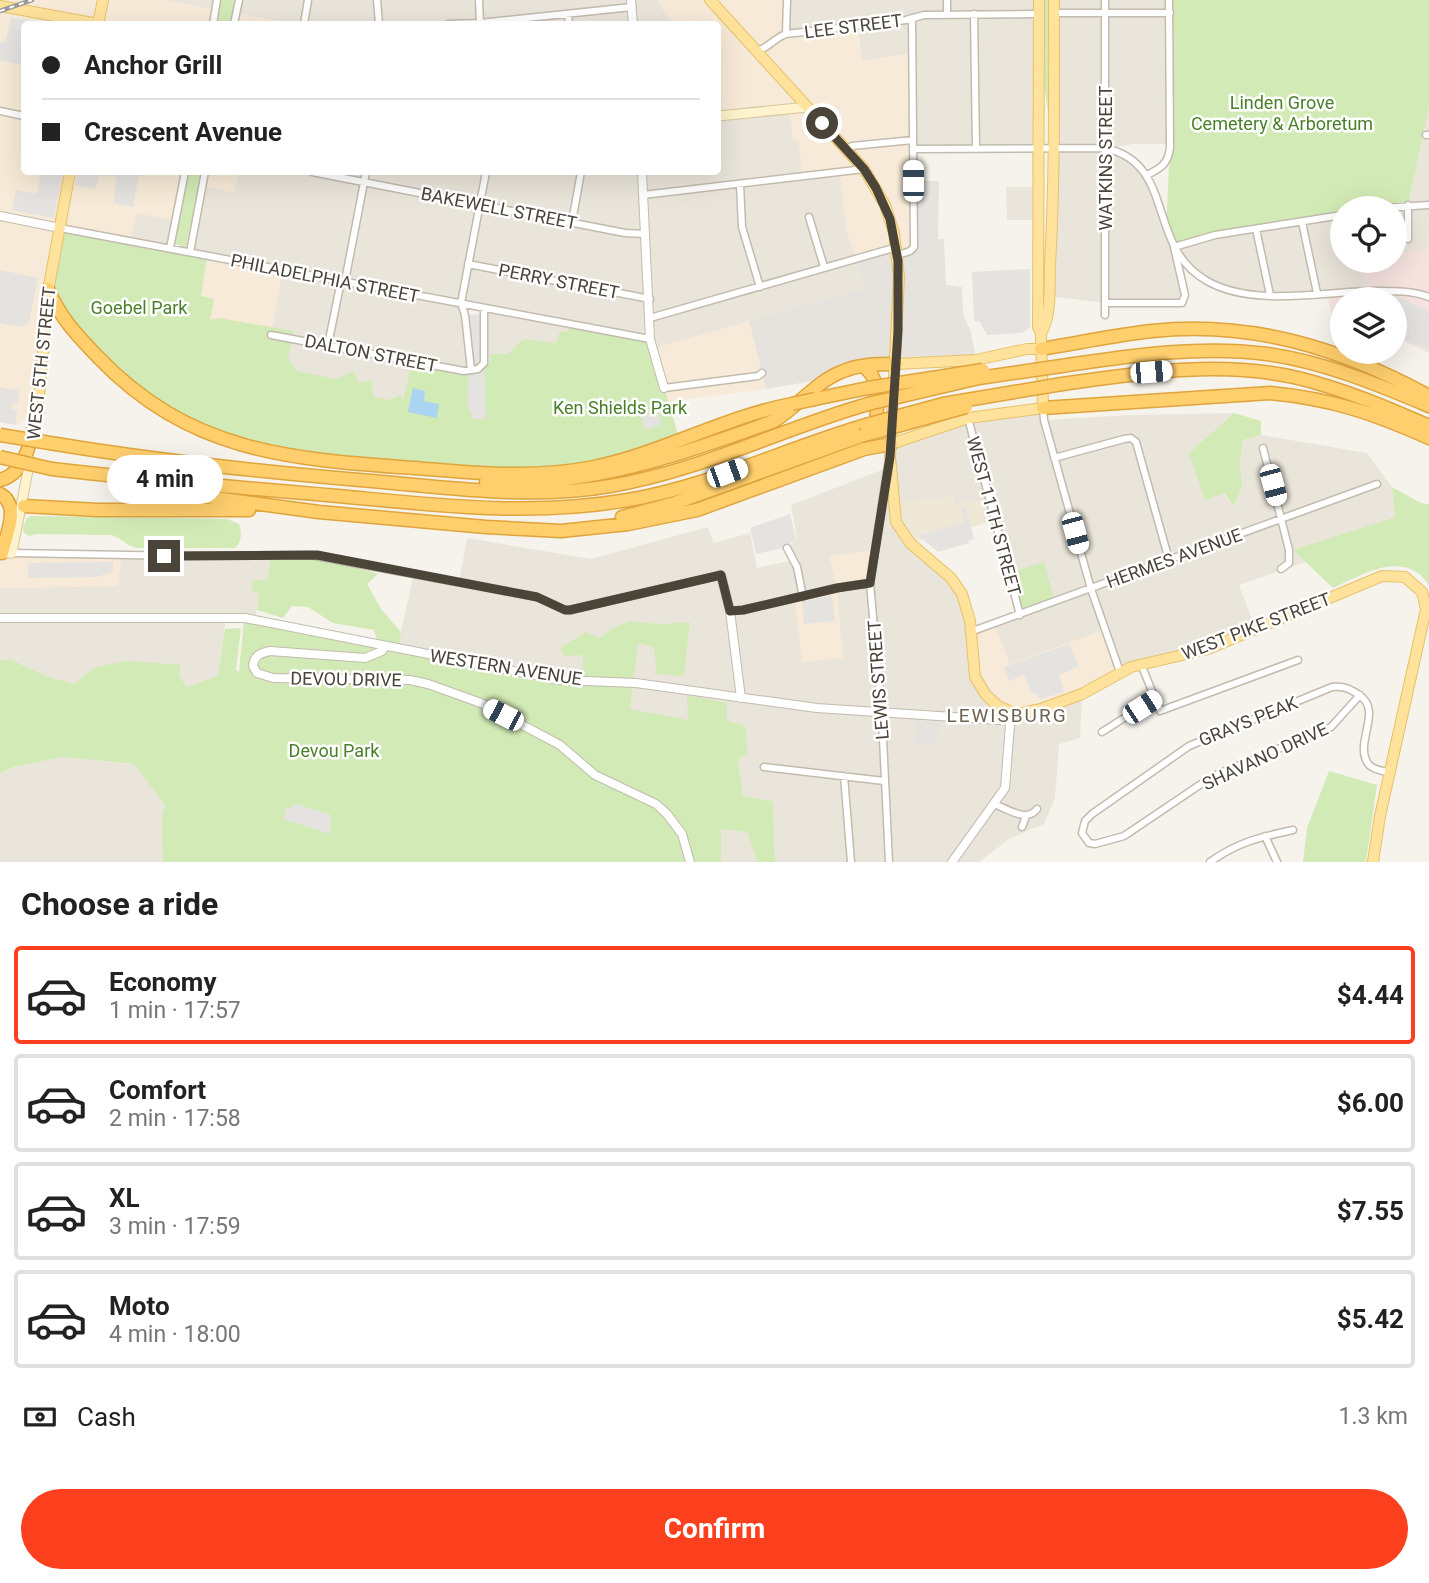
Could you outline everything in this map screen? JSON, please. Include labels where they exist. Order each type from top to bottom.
[{"type":"highway","points":[[48,289],[66,323],[135,393],[154,407],[194,427],[262,450],[321,461],[493,474],[573,470],[659,454]]},
{"type":"highway","points":[[1041,349],[1171,329],[1222,328],[1253,331],[1349,357],[1429,396]]},
{"type":"highway","points":[[703,439],[754,414],[868,388],[959,372],[1187,351],[1216,350],[1265,354],[1319,365],[1360,377],[1429,406]]},
{"type":"highway","points":[[328,478],[372,474],[506,483],[604,475],[703,439],[774,422],[842,371],[862,366],[896,364]]},
{"type":"highway","points":[[0,435],[224,468],[480,491],[532,492],[609,486],[667,474],[868,404],[979,378],[1060,364]]},
{"type":"highway","points":[[862,366],[870,370],[876,380],[876,438],[872,444],[864,437]]},
{"type":"highway","points":[[0,457],[52,469],[100,475],[475,508],[528,510],[599,505],[717,482],[1034,388],[1173,370],[1252,371],[1297,378],[1330,387],[1429,426]]},
{"type":"highway","points":[[1043,408],[1270,393],[1343,404],[1429,438]]},
{"type":"highway","points":[[0,480],[17,470],[25,455],[37,412]]},
{"type":"highway","points":[[864,437],[890,450]]},
{"type":"highway","points":[[100,475],[139,488],[320,512],[525,529],[677,509],[723,500],[864,437]]},
{"type":"highway","points":[[677,509],[717,482]]},
{"type":"highway","points":[[2,502],[9,501],[11,509],[4,553]]},
{"type":"highway","points":[[24,506],[98,510],[320,512]]},
{"type":"main road","points":[[99,21],[103,0]]},
{"type":"main road","points":[[710,0],[864,169],[884,205],[897,251],[899,277],[890,450],[896,522],[910,543],[957,586],[968,608],[975,677],[992,702],[1011,712]]},
{"type":"main road","points":[[890,450],[968,418],[1043,408],[1041,333],[1038,327],[1039,0]]},
{"type":"main road","points":[[1041,333],[1045,327],[1048,296],[1055,148],[1054,0]]},
{"type":"main road","points":[[0,6],[82,21]]},
{"type":"main road","points":[[721,116],[808,107]]},
{"type":"main road","name":"WEST 5TH STREET","points":[[4,553],[37,412],[48,289],[69,175]]},
{"type":"main road","points":[[896,364],[976,360],[1027,349],[1041,349]]},
{"type":"main road","name":"WEST PIKE STREET","points":[[1011,712],[1024,714],[1041,709],[1082,694],[1141,664],[1208,649],[1382,576],[1405,577],[1422,592],[1426,609],[1373,862]]},
{"type":"street","points":[[214,21],[217,0]]},
{"type":"street","points":[[235,21],[239,0]]},
{"type":"street","points":[[304,21],[308,0]]},
{"type":"street","points":[[377,0],[379,21]]},
{"type":"street","points":[[479,0],[480,21]]},
{"type":"street","points":[[786,34],[787,0]]},
{"type":"street","points":[[947,0],[947,14]]},
{"type":"street","name":"WATKINS STREET","points":[[1105,0],[1105,315]]},
{"type":"street","points":[[1147,175],[1163,167],[1169,156],[1169,0]]},
{"type":"street","points":[[506,21],[632,3],[633,21]]},
{"type":"street","points":[[1054,13],[1170,13]]},
{"type":"street","points":[[568,14],[569,21]]},
{"type":"street","points":[[974,14],[976,149]]},
{"type":"street","name":"LEE STREET","points":[[756,51],[764,50],[786,34],[924,15],[1039,14]]},
{"type":"street","points":[[650,318],[824,267],[897,251],[910,251],[914,247],[912,18]]},
{"type":"street","points":[[0,111],[21,115]]},
{"type":"street","points":[[846,150],[852,146],[913,140]]},
{"type":"street","points":[[913,149],[1105,148],[1123,153],[1147,175],[1166,231],[1186,266],[1208,281],[1241,293],[1270,295],[1402,291],[1429,297]]},
{"type":"street","points":[[643,195],[864,169]]},
{"type":"street","points":[[170,248],[184,175]]},
{"type":"street","points":[[190,252],[204,175]]},
{"type":"street","name":"BAKEWELL STREET","points":[[329,175],[625,233],[645,234]]},
{"type":"street","points":[[328,345],[365,175]]},
{"type":"street","points":[[484,308],[484,363],[478,369],[471,370],[465,315],[461,303],[485,175]]},
{"type":"street","points":[[572,222],[580,175]]},
{"type":"street","points":[[642,175],[650,339],[664,387],[758,376],[762,373]]},
{"type":"street","points":[[740,184],[742,227],[760,287]]},
{"type":"street","points":[[1408,239],[1408,205],[1429,205]]},
{"type":"street","name":"PHILADELPHIA STREET","points":[[0,216],[650,339]]},
{"type":"street","points":[[809,217],[824,267]]},
{"type":"street","points":[[1174,247],[1215,235],[1330,217]]},
{"type":"street","points":[[1302,222],[1317,293]]},
{"type":"street","points":[[1256,229],[1270,295]]},
{"type":"street","points":[[1105,303],[1182,303],[1185,295],[1174,247]]},
{"type":"street","name":"PERRY STREET","points":[[468,264],[650,299]]},
{"type":"street","name":"DALTON STREET","points":[[271,334],[471,370]]},
{"type":"street","points":[[1043,408],[1054,458],[1091,589],[1120,673]]},
{"type":"street","name":"WEST 11TH STREET","points":[[968,418],[1020,615]]},
{"type":"street","points":[[1054,458],[1124,439],[1131,438],[1136,442],[1169,560]]},
{"type":"street","points":[[1263,448],[1287,538],[1290,559],[1281,569]]},
{"type":"street","name":"LEWIS STREET","points":[[889,862],[882,713],[870,583],[890,450]]},
{"type":"street","name":"HERMES AVENUE","points":[[970,632],[1377,484]]},
{"type":"street","points":[[787,548],[797,567],[803,597]]},
{"type":"street","points":[[4,553],[317,555],[537,597],[565,610],[721,575],[730,611],[741,698]]},
{"type":"street","points":[[730,611],[870,583]]},
{"type":"street","name":"WESTERN AVENUE","points":[[0,618],[245,618],[549,678],[636,683],[817,708],[882,713],[999,720],[1011,712]]},
{"type":"street","name":"DEVOU DRIVE","points":[[385,646],[382,651],[365,658],[270,651],[260,653],[253,666],[257,673],[273,678],[410,680],[463,695],[547,737],[570,752],[595,775],[656,804],[674,822],[690,862]]},
{"type":"street","points":[[1141,664],[1160,711],[1297,660]]},
{"type":"street","name":"GRAYS PEAK","points":[[1089,843],[1082,833],[1085,821],[1092,814],[1189,746],[1332,687],[1348,688],[1360,695]]},
{"type":"street","points":[[1360,695],[1369,706],[1365,743],[1367,759],[1374,769],[1390,773]]},
{"type":"street","name":"SHAVANO DRIVE","points":[[1089,843],[1095,844],[1124,836],[1213,776],[1331,727],[1360,695]]},
{"type":"street","points":[[1102,733],[1154,699]]},
{"type":"street","points":[[953,862],[1006,784],[1011,712]]},
{"type":"street","points":[[764,767],[884,781]]},
{"type":"street","points":[[844,776],[851,862]]},
{"type":"street","points":[[994,804],[1026,817],[1037,809]]},
{"type":"street","points":[[1022,827],[1026,817]]},
{"type":"street","points":[[1210,862],[1235,845],[1293,830]]},
{"type":"street","points":[[1265,836],[1277,862]]},
{"type":"shaded area","points":[[0,0],[162,0],[278,21],[21,21],[21,175],[237,175],[234,192],[203,186],[176,220],[136,213],[131,241],[60,228],[37,413],[16,425],[0,422]]},
{"type":"shaded area","points":[[162,0],[658,0],[669,21],[278,21]]},
{"type":"shaded area","points":[[658,0],[787,0],[786,34],[858,26],[862,61],[913,53],[914,247],[910,251],[856,258],[847,231],[840,173],[803,176],[798,140],[793,141],[789,109],[722,116],[721,21],[669,21]]},
{"type":"shaded area","points":[[787,0],[1039,0],[1039,220],[1007,220],[1006,187],[1033,187],[1032,148],[913,149],[913,53],[861,61],[858,26],[786,34]]},
{"type":"shaded area","points":[[1054,0],[1169,0],[1170,144],[1134,144],[1108,148],[1147,175],[1166,231],[1215,235],[1330,217],[1330,273],[1363,273],[1365,287],[1330,287],[1330,292],[1254,295],[1208,281],[1176,251],[1185,300],[1105,303],[1048,296]]},
{"type":"shaded area","points":[[11,17],[33,21],[21,21],[21,64],[0,60],[0,42],[6,42]]},
{"type":"shaded area","points":[[721,75],[722,83],[789,109],[794,141],[798,140],[840,173],[847,231],[866,289],[651,349],[568,324],[569,357],[484,363],[484,308],[462,304],[469,367],[403,403],[295,382],[190,252],[203,186],[234,192],[237,175],[721,175]]},
{"type":"shaded area","points":[[1429,108],[1429,248],[1407,252],[1408,205]]},
{"type":"shaded area","points":[[40,175],[62,175],[54,218],[12,210],[16,190],[37,194]]},
{"type":"shaded area","points":[[77,175],[99,175],[96,189],[75,185]]},
{"type":"shaded area","points":[[105,175],[139,175],[133,207],[113,203],[117,177]]},
{"type":"shaded area","points":[[913,181],[939,181],[938,239],[944,239],[946,285],[962,287],[963,314],[971,332],[976,360],[871,364],[830,378],[766,389],[749,321],[865,289],[856,258],[888,249],[898,255],[914,246]]},
{"type":"shaded area","points":[[136,213],[176,220],[170,248],[131,241]]},
{"type":"shaded area","points":[[1429,248],[1429,353],[1407,343],[1407,287],[1365,287],[1363,273],[1407,273],[1407,252]]},
{"type":"shaded area","points":[[207,255],[283,270],[271,335],[210,320],[201,296]]},
{"type":"shaded area","points":[[1030,269],[1030,327],[1022,333],[987,335],[980,322],[974,321],[972,272]]},
{"type":"shaded area","points":[[0,270],[38,278],[29,322],[20,327],[0,323]]},
{"type":"shaded area","points":[[1407,301],[1429,311],[1429,350],[1407,340]]},
{"type":"shaded area","points":[[483,314],[486,419],[473,419],[467,404],[469,366],[465,315]]},
{"type":"shaded area","points":[[749,321],[766,389],[668,402],[651,349]]},
{"type":"shaded area","points":[[0,387],[20,391],[18,403],[13,403],[12,409],[17,411],[16,425],[0,422]]},
{"type":"shaded area","points":[[657,408],[662,424],[645,430],[640,413]]},
{"type":"shaded area","points":[[1043,408],[1045,420],[1234,413],[1189,453],[1234,506],[1242,487],[1240,465],[1243,440],[1261,435],[1367,453],[1392,487],[1395,517],[1293,550],[1306,562],[1239,585],[1256,630],[1120,672],[1104,630],[1010,665],[994,624],[1055,602],[1044,563],[1008,573],[989,503],[954,504],[952,496],[896,522],[962,594],[971,658],[1082,694],[1080,738],[1059,744],[1055,798],[1044,824],[1009,839],[979,862],[775,862],[773,801],[743,796],[738,759],[688,720],[630,710],[638,642],[654,646],[684,676],[690,622],[661,624],[630,621],[613,628],[583,655],[583,687],[400,653],[401,632],[414,573],[459,582],[467,538],[591,559],[708,527],[714,543],[750,533],[757,568],[793,560],[787,548],[797,539],[791,505],[887,468],[891,444],[936,427]]},
{"type":"shaded area","points":[[952,496],[954,504],[983,500],[989,503],[994,521],[910,543],[893,504]]},
{"type":"shaded area","points":[[966,506],[974,539],[969,543],[938,552],[918,535],[964,523],[961,508]]},
{"type":"shaded area","points":[[790,514],[796,539],[787,547],[756,554],[750,528]]},
{"type":"shaded area","points":[[874,550],[870,583],[837,589],[843,658],[802,662],[795,599],[837,588],[829,556]]},
{"type":"shaded area","points":[[0,553],[122,556],[118,586],[0,588]]},
{"type":"shaded area","points":[[122,556],[271,558],[267,580],[253,580],[259,594],[255,620],[226,619],[218,677],[186,687],[179,676],[95,667],[74,684],[46,676],[12,660],[0,660],[0,588],[117,586]]},
{"type":"shaded area","points":[[113,562],[113,572],[96,577],[28,578],[28,563]]},
{"type":"shaded area","points":[[832,595],[835,621],[804,624],[802,602]]},
{"type":"shaded area","points":[[994,624],[1010,664],[1104,630],[1120,672],[1092,689],[1016,714],[980,687],[970,632]]},
{"type":"shaded area","points":[[1069,644],[1079,666],[1059,675],[1064,692],[1040,699],[1032,693],[1023,672],[1023,675],[1009,681],[1004,667]]},
{"type":"shaded area","points":[[917,721],[938,723],[936,744],[915,743]]},
{"type":"shaded area","points":[[63,757],[190,770],[179,862],[0,862],[0,773],[13,767]]},
{"type":"shaded area","points":[[294,803],[331,815],[330,834],[283,819],[287,807],[292,808]]},
{"type":"shaded area","points":[[720,829],[747,832],[757,862],[721,862]]},
{"type":"green space","points":[[220,0],[235,0],[232,21],[216,21]]},
{"type":"green space","points":[[1044,0],[1048,0],[1048,111],[1044,84]]},
{"type":"green space","name":"Linden Grove Cemetery & Arboretum","points":[[1169,0],[1429,0],[1429,108],[1408,205],[1407,196],[1330,196],[1330,217],[1215,235],[1174,247],[1166,231],[1170,144]]},
{"type":"green space","points":[[187,175],[201,175],[186,247],[174,244]]},
{"type":"green space","name":"Goebel Park","points":[[60,228],[207,255],[201,296],[214,299],[210,320],[219,318],[294,331],[288,358],[297,371],[336,379],[353,371],[359,383],[371,380],[374,397],[390,400],[401,395],[403,402],[412,361],[464,371],[490,362],[490,354],[508,354],[523,339],[556,343],[560,331],[568,332],[568,323],[650,339],[679,438],[651,448],[573,467],[490,470],[320,456],[234,439],[146,397],[93,349],[48,289]]},
{"type":"green space","points":[[1234,413],[1261,421],[1261,435],[1243,440],[1240,465],[1242,487],[1234,506],[1224,493],[1205,500],[1189,453]]},
{"type":"green space","points":[[1392,487],[1421,503],[1429,504],[1429,585],[1418,573],[1397,566],[1375,570],[1333,588],[1293,550],[1395,517]]},
{"type":"green space","points":[[31,516],[227,519],[239,524],[241,537],[235,548],[137,548],[110,535],[29,536],[24,533],[23,527]]},
{"type":"green space","name":"Devou Park","points":[[308,556],[378,574],[367,584],[381,609],[401,632],[400,649],[583,681],[583,655],[565,656],[560,648],[586,632],[600,638],[613,628],[630,621],[661,624],[690,622],[684,676],[657,674],[654,647],[638,643],[630,709],[688,720],[687,695],[727,703],[727,720],[746,727],[747,754],[738,759],[743,796],[773,801],[775,862],[757,862],[747,832],[721,829],[721,862],[163,862],[162,816],[165,805],[134,764],[63,757],[13,767],[0,773],[0,660],[12,660],[46,676],[74,684],[95,667],[128,661],[180,665],[179,676],[187,687],[218,676],[225,629],[241,628],[236,670],[239,672],[244,618],[378,644],[374,630],[333,623],[308,607],[292,606],[283,618],[257,610],[259,594],[252,590],[253,580],[267,580],[271,558]]},
{"type":"green space","points":[[1044,562],[1055,602],[1020,615],[1008,573]]},
{"type":"green space","points":[[1329,771],[1377,785],[1366,862],[1303,862],[1307,828]]},
{"type":"water","points":[[413,388],[425,391],[424,401],[439,404],[437,418],[408,412]]},
{"type":"railway","points":[[0,11],[32,0]]},
{"type":"district","name":"LEWISBURG","points":[[1007,715]]},
{"type":"route","points":[[164,556],[317,555],[537,597],[565,610],[721,575],[730,611],[870,583],[890,457],[898,331],[898,261],[890,219],[876,188],[864,169],[822,123]]},
{"type":"park label","name":"Ken Shields Park","points":[[620,407]]}]
